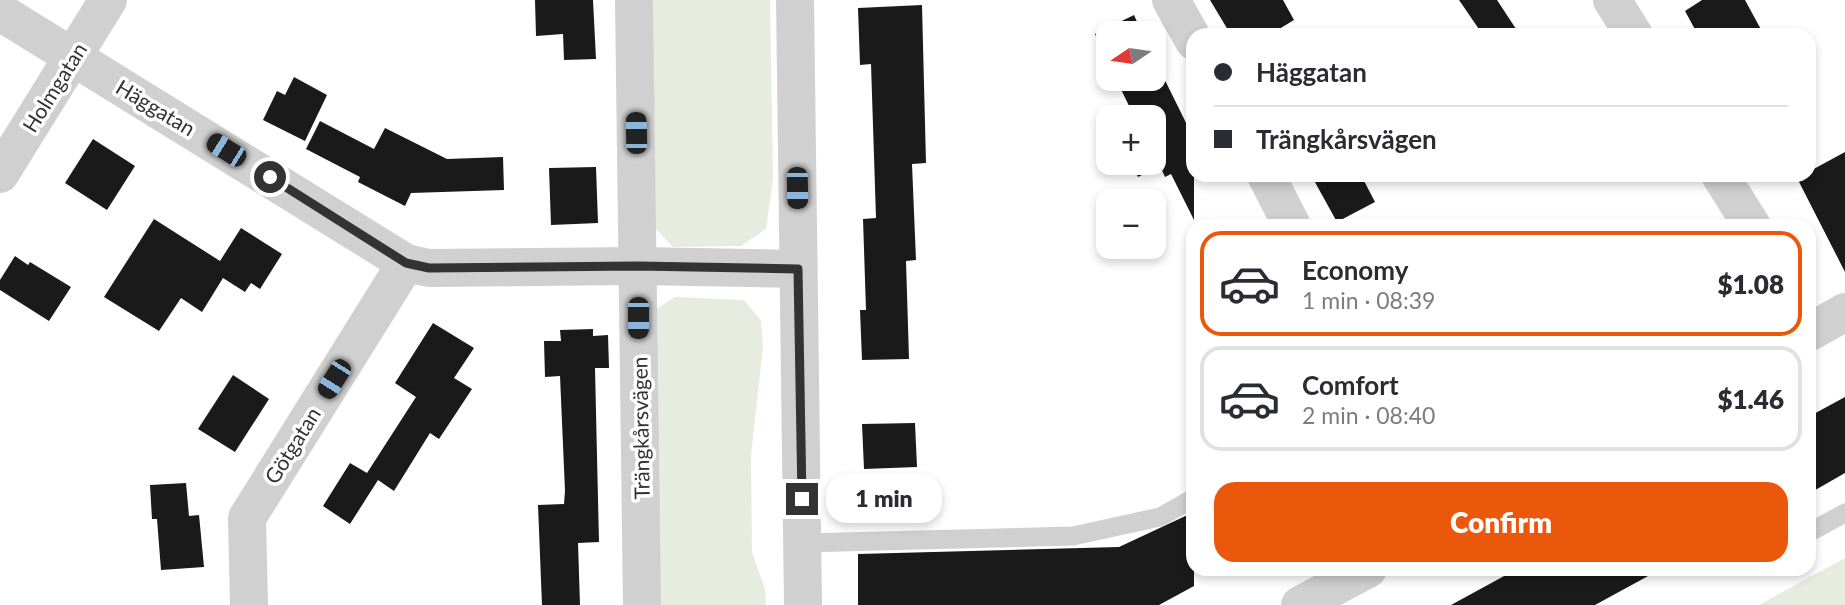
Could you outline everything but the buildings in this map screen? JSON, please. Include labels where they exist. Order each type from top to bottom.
[{"type":"street","name":"Holmgatan","points":[[0,174],[108,0]]},
{"type":"street","name":"Trängkårsvägen","points":[[634,0],[642,605]]},
{"type":"street","points":[[795,0],[803,605]]},
{"type":"street","points":[[1171,0],[1187,28]]},
{"type":"street","points":[[1612,0],[1630,28]]},
{"type":"street","name":"Häggatan","points":[[0,12],[406,263],[429,268],[638,266],[798,269]]},
{"type":"street","points":[[1270,182],[1288,219]]},
{"type":"street","points":[[1724,182],[1748,219]]},
{"type":"street","name":"Götgatan","points":[[248,605],[247,518],[406,263]]},
{"type":"street","points":[[1300,605],[1355,576]]},
{"type":"lane","points":[[802,543],[1073,537],[1160,516],[1186,502]]},
{"type":"lane","points":[[1816,529],[1845,513]]},
{"type":"shaded area","points":[[650,0],[770,0],[773,180],[766,229],[741,246],[673,247],[653,226]]},
{"type":"shaded area","points":[[675,297],[744,300],[761,321],[763,347],[751,455],[752,552],[765,589],[766,605],[657,605],[655,310]]},
{"type":"shaded area","points":[[1845,558],[1845,605],[1759,605],[1816,576]]},
{"type":"route","points":[[270,177],[406,263],[429,268],[638,266],[798,269],[802,499]]}]
